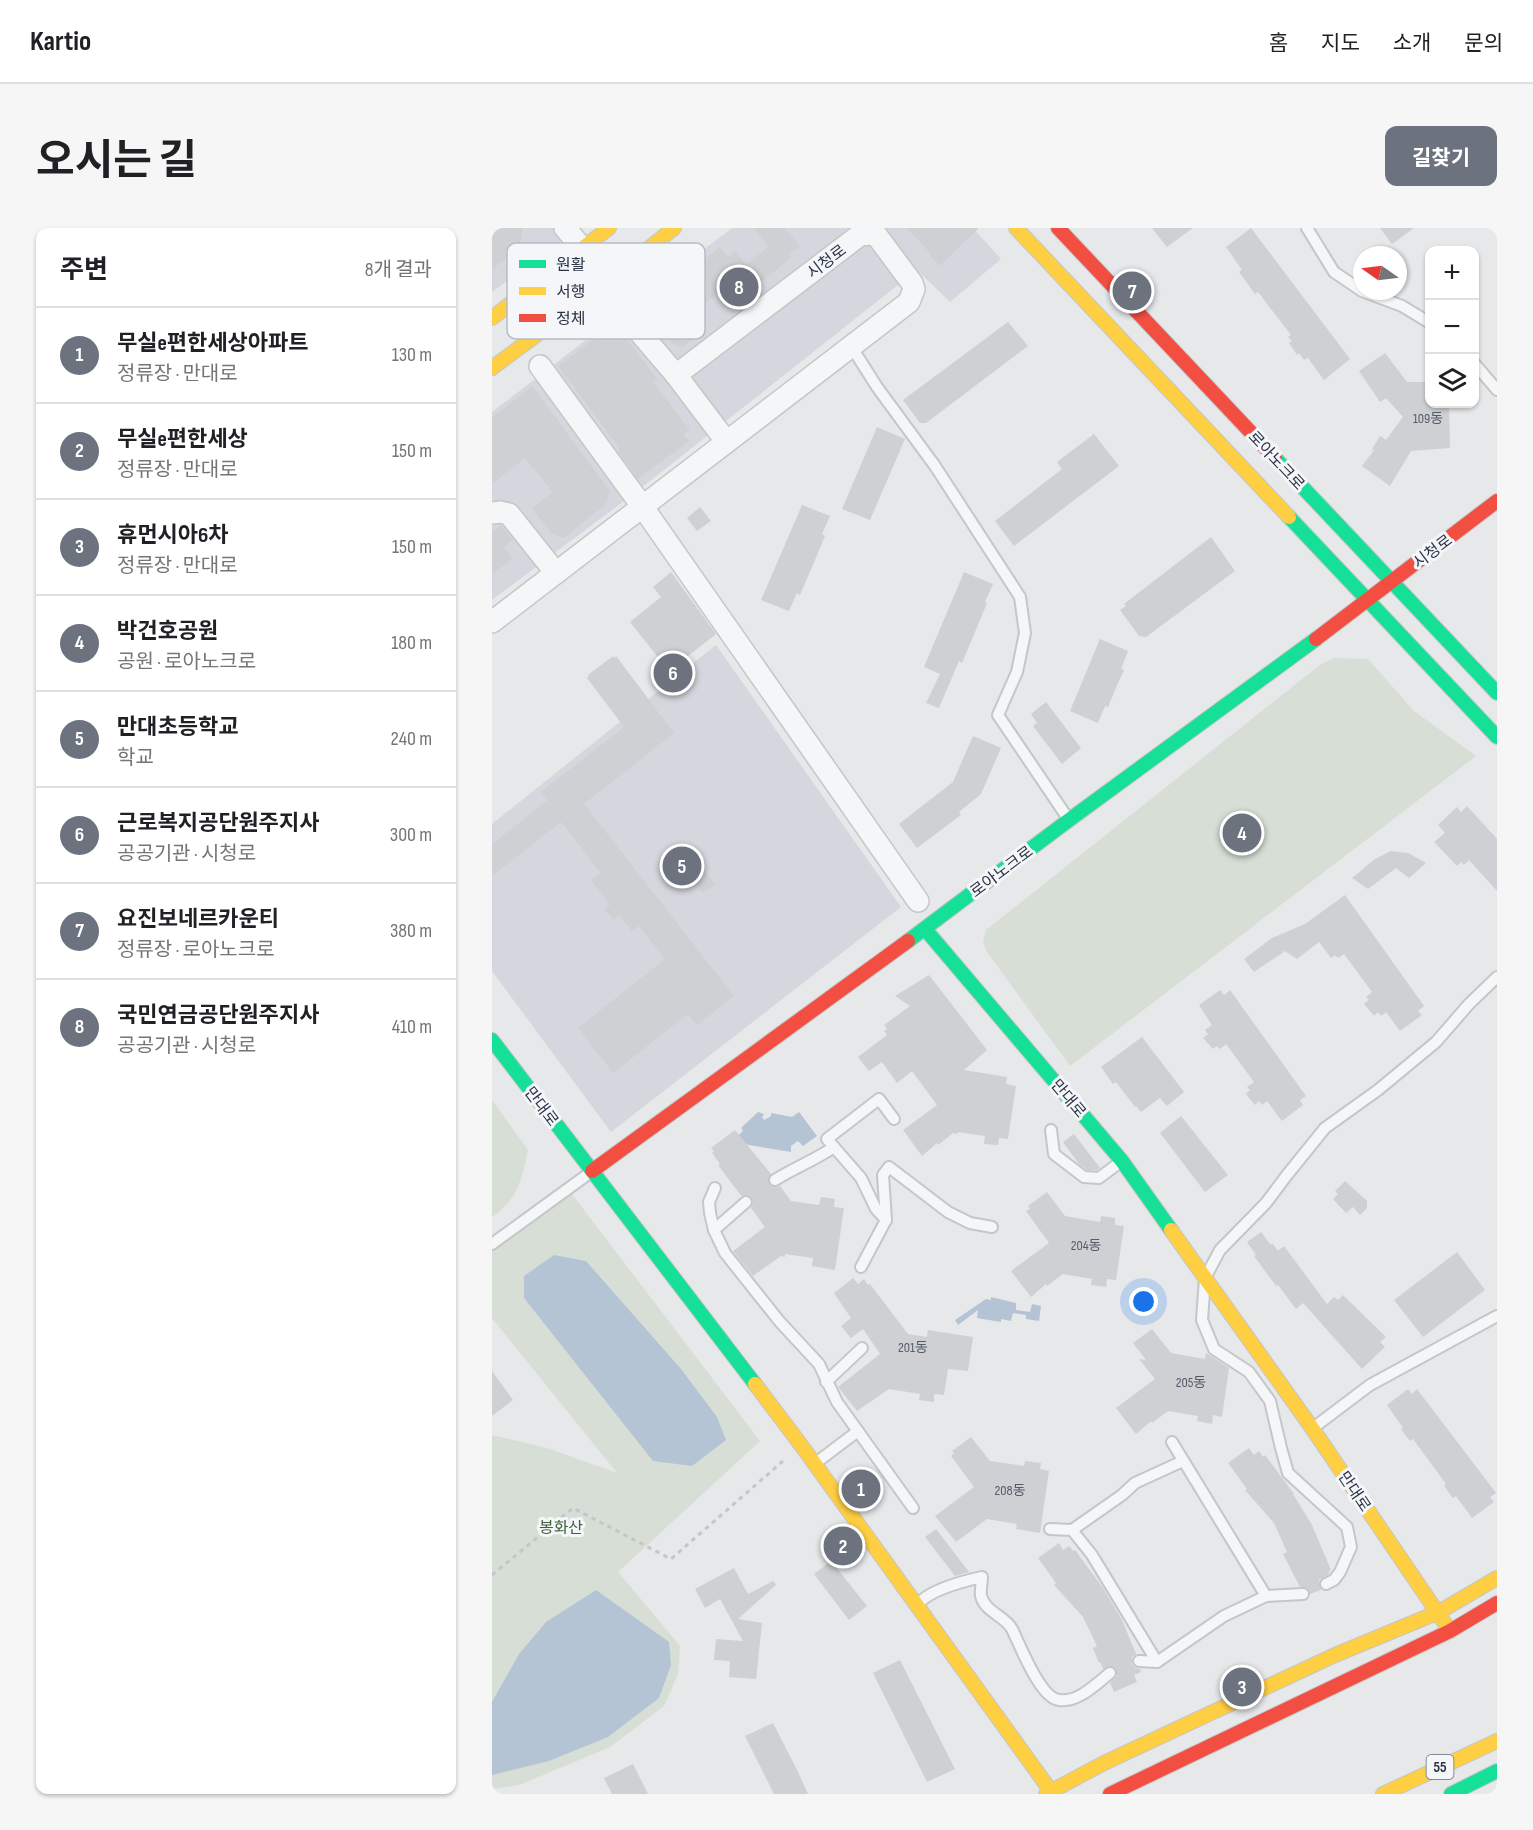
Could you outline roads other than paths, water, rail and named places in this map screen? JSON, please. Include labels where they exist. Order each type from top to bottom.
[{"type":"main road","points":[[590,243],[609,228]]},
{"type":"main road","points":[[655,243],[674,228]]},
{"type":"main road","name":"로아노크로","points":[[1016,228],[1497,737]]},
{"type":"main road","name":"로아노크로","points":[[1058,228],[1497,693]]},
{"type":"main road","points":[[492,318],[507,307]]},
{"type":"main road","points":[[492,368],[531,339]]},
{"type":"main road","name":"시청로","points":[[1367,601],[1497,501]]},
{"type":"main road","name":"로아노크로","points":[[925,929],[1367,601]]},
{"type":"main road","points":[[592,1171],[925,929]]},
{"type":"main road","name":"만대로","points":[[925,929],[1122,1161],[1312,1428],[1439,1612]]},
{"type":"main road","name":"만대로","points":[[492,1040],[801,1445],[1050,1793],[1104,1763],[1335,1655],[1439,1612],[1497,1578]]},
{"type":"main road","points":[[1110,1794],[1450,1631],[1497,1603]]},
{"type":"main road","points":[[1439,1612],[1450,1631]]},
{"type":"main road","name":"55","points":[[1383,1794],[1497,1740]]},
{"type":"main road","name":"55","points":[[1451,1794],[1497,1771]]},
{"type":"street","points":[[565,228],[578,243]]},
{"type":"street","name":"시청로","points":[[492,622],[909,302],[914,289],[912,283],[877,236],[860,235],[676,375]]},
{"type":"street","points":[[645,339],[726,441]]},
{"type":"street","points":[[540,366],[642,506],[918,901]]},
{"type":"street","points":[[492,513],[509,514],[556,573]]},
{"type":"lane","points":[[1306,228],[1334,272],[1362,291],[1402,306],[1425,320]]},
{"type":"lane","points":[[851,345],[877,387],[935,466],[1020,597],[1025,633],[1017,672],[998,715],[1069,820]]},
{"type":"lane","points":[[1479,369],[1497,390]]},
{"type":"lane","points":[[1326,1584],[1335,1580],[1351,1547],[1347,1527],[1288,1473],[1270,1401],[1249,1372],[1214,1349],[1202,1320],[1205,1278],[1220,1250],[1266,1203],[1325,1128],[1378,1090],[1436,1042],[1469,1004],[1497,977]]},
{"type":"lane","points":[[886,1221],[876,1209],[861,1178],[827,1139],[879,1099],[894,1119]]},
{"type":"lane","points":[[1051,1130],[1054,1154],[1084,1177],[1099,1178],[1122,1161]]},
{"type":"lane","points":[[775,1180],[834,1147]]},
{"type":"lane","points":[[861,1267],[886,1221],[883,1175],[889,1167],[948,1212],[970,1223],[992,1227]]},
{"type":"lane","points":[[492,1244],[592,1171]]},
{"type":"lane","points":[[715,1188],[709,1202],[714,1230],[725,1253],[780,1322],[819,1364],[837,1402],[913,1508]]},
{"type":"lane","points":[[714,1230],[746,1202]]},
{"type":"lane","points":[[1312,1428],[1370,1385],[1497,1316]]},
{"type":"lane","points":[[826,1382],[862,1348]]},
{"type":"lane","points":[[814,1464],[858,1431]]},
{"type":"lane","points":[[1172,1442],[1266,1596]]},
{"type":"lane","points":[[1050,1529],[1072,1530],[1122,1495],[1135,1483],[1183,1461]]},
{"type":"lane","points":[[1072,1530],[1092,1555],[1157,1662]]},
{"type":"lane","points":[[916,1605],[925,1596],[966,1580],[982,1577],[981,1597],[994,1614],[1008,1623],[1041,1687],[1051,1697],[1057,1700],[1071,1700],[1110,1673]]},
{"type":"lane","points":[[1139,1661],[1157,1662],[1224,1616],[1266,1596],[1303,1594]]},
{"type":"water","points":[[758,1112],[764,1114],[762,1117],[764,1120],[771,1116],[771,1113],[792,1117],[799,1112],[817,1136],[803,1146],[798,1141],[791,1146],[791,1152],[731,1142],[743,1131],[741,1128]]},
{"type":"water","points":[[554,1255],[586,1261],[681,1369],[717,1417],[726,1440],[692,1466],[653,1461],[524,1298],[524,1276]]},
{"type":"water","points":[[991,1297],[1016,1303],[1016,1310],[1030,1312],[1032,1304],[1041,1306],[1039,1321],[1026,1319],[1026,1315],[1013,1313],[1011,1321],[1001,1319],[1001,1322],[977,1318],[978,1310],[958,1325],[955,1320],[986,1299],[991,1300]]},
{"type":"water","points":[[596,1590],[669,1642],[671,1665],[659,1698],[608,1737],[549,1761],[492,1775],[492,1702],[519,1654],[546,1622]]},
{"type":"place","name":"국민연금공단원주지사","points":[[739,287]]},
{"type":"place","name":"요진보네르카운티","points":[[1132,291]]},
{"type":"place","name":"근로복지공단원주지사","points":[[673,673]]},
{"type":"place","name":"박건호공원","points":[[1242,833]]},
{"type":"place","name":"만대초등학교","points":[[682,866]]},
{"type":"place","name":"무실e편한세상아파트","points":[[861,1489]]},
{"type":"place","name":"무실e편한세상","points":[[843,1546]]},
{"type":"place","name":"휴먼시아6차","points":[[1242,1687]]},
{"type":"park label","name":"봉화산","points":[[561,1527]]}]
